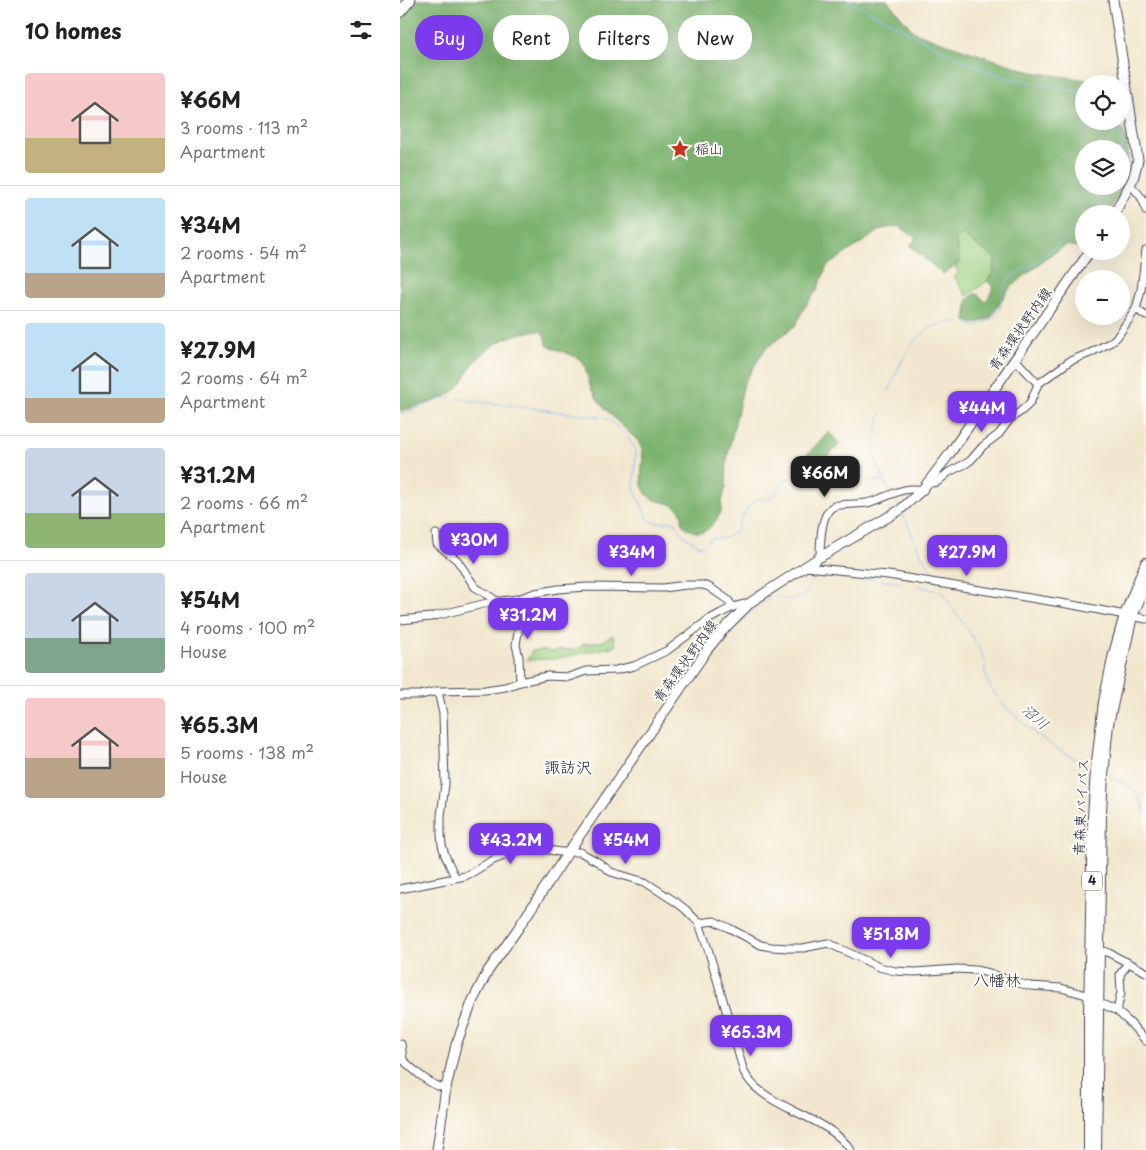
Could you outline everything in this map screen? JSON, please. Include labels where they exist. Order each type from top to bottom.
[{"type":"highway","points":[[400,12],[410,0]]},
{"type":"highway","name":"青森東バイパス","points":[[1096,1150],[1093,826],[1096,771],[1104,702],[1114,654],[1129,616],[1146,563]]},
{"type":"highway","name":"青森東バイパス","points":[[1088,1150],[1094,999],[1100,951],[1101,812],[1108,724],[1129,616],[1146,583]]},
{"type":"main road","points":[[1112,0],[1138,160],[1130,186]]},
{"type":"main road","name":"青森環状野内線","points":[[437,1150],[446,1088],[456,1045],[473,1000],[488,971],[568,851],[707,650],[724,628],[751,602],[820,557],[900,510],[924,487],[948,456],[1084,260]]},
{"type":"street","points":[[1130,186],[1140,194],[1146,210]]},
{"type":"street","points":[[820,557],[822,531],[828,511],[832,507],[868,503],[904,490],[924,487],[937,482],[971,460],[983,446],[999,434],[1010,418],[1028,405],[1038,384],[1070,361],[1090,353],[1117,337],[1136,309],[1141,290],[1146,250]]},
{"type":"street","points":[[1136,309],[1146,316]]},
{"type":"street","points":[[1015,359],[1038,384]]},
{"type":"street","points":[[436,534],[437,544],[457,560],[475,587],[497,601]]},
{"type":"street","points":[[806,567],[888,575],[1073,605],[1146,619]]},
{"type":"street","points":[[400,620],[431,617],[487,603],[517,599],[535,593],[587,587],[663,588],[703,585],[728,600],[733,607]]},
{"type":"street","points":[[517,599],[519,626],[516,645],[519,657],[520,682]]},
{"type":"street","points":[[400,695],[420,695],[438,691],[485,690],[547,676],[569,677],[586,671],[616,670],[634,666],[668,650],[708,620],[733,607],[751,602]]},
{"type":"street","points":[[438,691],[443,714],[445,784],[441,816],[442,841],[445,855],[455,877]]},
{"type":"street","points":[[400,889],[465,876],[491,860],[530,849],[580,852],[611,872],[645,882],[685,909],[699,922],[744,1072],[752,1084],[789,1109],[830,1130],[844,1141],[851,1150]]},
{"type":"street","points":[[699,922],[714,921],[760,945],[771,947],[797,948],[828,943],[879,966],[895,971],[975,970],[1030,986],[1062,988],[1094,999],[1117,1011],[1146,1041]]},
{"type":"street","points":[[1100,951],[1107,952],[1146,972]]},
{"type":"street","points":[[1117,1011],[1121,992],[1120,974],[1127,962]]},
{"type":"street","points":[[400,1044],[403,1060],[417,1073],[439,1088],[446,1088]]},
{"type":"green space","points":[[400,0],[887,0],[914,32],[1032,72],[1075,78],[1075,130],[1123,130],[1126,140],[1075,140],[1075,195],[1119,195],[1112,205],[1075,205],[1075,247],[1067,245],[1047,257],[1009,289],[990,318],[973,324],[965,320],[968,299],[976,293],[986,302],[994,287],[987,281],[993,273],[995,258],[961,234],[956,240],[960,262],[943,274],[910,246],[916,238],[899,226],[882,229],[827,266],[817,290],[803,310],[796,325],[765,349],[744,383],[727,459],[726,487],[721,512],[715,522],[703,532],[695,532],[688,529],[682,524],[682,515],[678,508],[669,503],[653,499],[645,492],[641,476],[643,454],[639,442],[607,411],[596,397],[590,387],[582,361],[547,345],[546,338],[541,331],[522,333],[496,344],[474,363],[454,391],[428,403],[400,411]]},
{"type":"green space","points":[[961,234],[995,258],[993,273],[987,281],[967,296],[954,277],[958,273],[955,266],[960,262],[956,240]]},
{"type":"green space","points":[[829,432],[840,444],[816,468],[804,457]]},
{"type":"green space","points":[[613,635],[616,646],[556,659],[527,660],[532,651],[552,652],[578,649],[583,644],[603,641]]},
{"type":"waterway","points":[[848,0],[932,45],[985,70],[1005,77],[1075,90]]},
{"type":"waterway","points":[[1119,130],[1121,140]]},
{"type":"waterway","points":[[1100,205],[1111,195]]},
{"type":"waterway","points":[[967,323],[973,327],[995,316],[1000,308],[1004,287],[1011,276],[1041,260],[1075,228]]},
{"type":"waterway","points":[[889,391],[901,362],[920,335],[941,324],[961,323]]},
{"type":"waterway","points":[[400,414],[444,398],[450,398]]},
{"type":"waterway","points":[[458,399],[600,417]]},
{"type":"waterway","points":[[881,412],[875,437],[874,452],[878,467],[891,492]]},
{"type":"waterway","points":[[605,418],[623,433],[636,451],[634,488],[648,520],[658,523],[675,522],[682,534],[699,546],[704,545],[711,538],[725,538],[736,532],[740,520],[750,505],[757,499],[773,497],[784,480],[792,478]]},
{"type":"waterway","points":[[809,480],[842,484],[857,480],[871,483],[879,481],[884,483],[888,489]]},
{"type":"waterway","name":"沼川","points":[[893,496],[898,505]]},
{"type":"waterway","name":"沼川","points":[[903,514],[920,552],[935,575]]},
{"type":"waterway","points":[[730,632],[759,604],[773,596],[789,599],[798,598],[805,594],[816,576],[822,577]]},
{"type":"waterway","points":[[828,577],[853,578]]},
{"type":"waterway","points":[[857,578],[864,578]]},
{"type":"waterway","points":[[868,578],[875,579]]},
{"type":"waterway","points":[[881,580],[902,583]]},
{"type":"waterway","points":[[918,586],[941,592]]},
{"type":"waterway","name":"沼川","points":[[942,591],[971,634],[985,662]]},
{"type":"waterway","name":"沼川","points":[[985,667],[987,679],[994,693],[1016,717],[1054,746],[1090,766]]},
{"type":"waterway","name":"沼川","points":[[1111,778],[1136,792],[1146,812]]},
{"type":"place","name":"稲山","points":[[680,149]]},
{"type":"district","name":"諏訪沢","points":[[568,767]]},
{"type":"district","name":"八幡林","points":[[997,980]]}]
